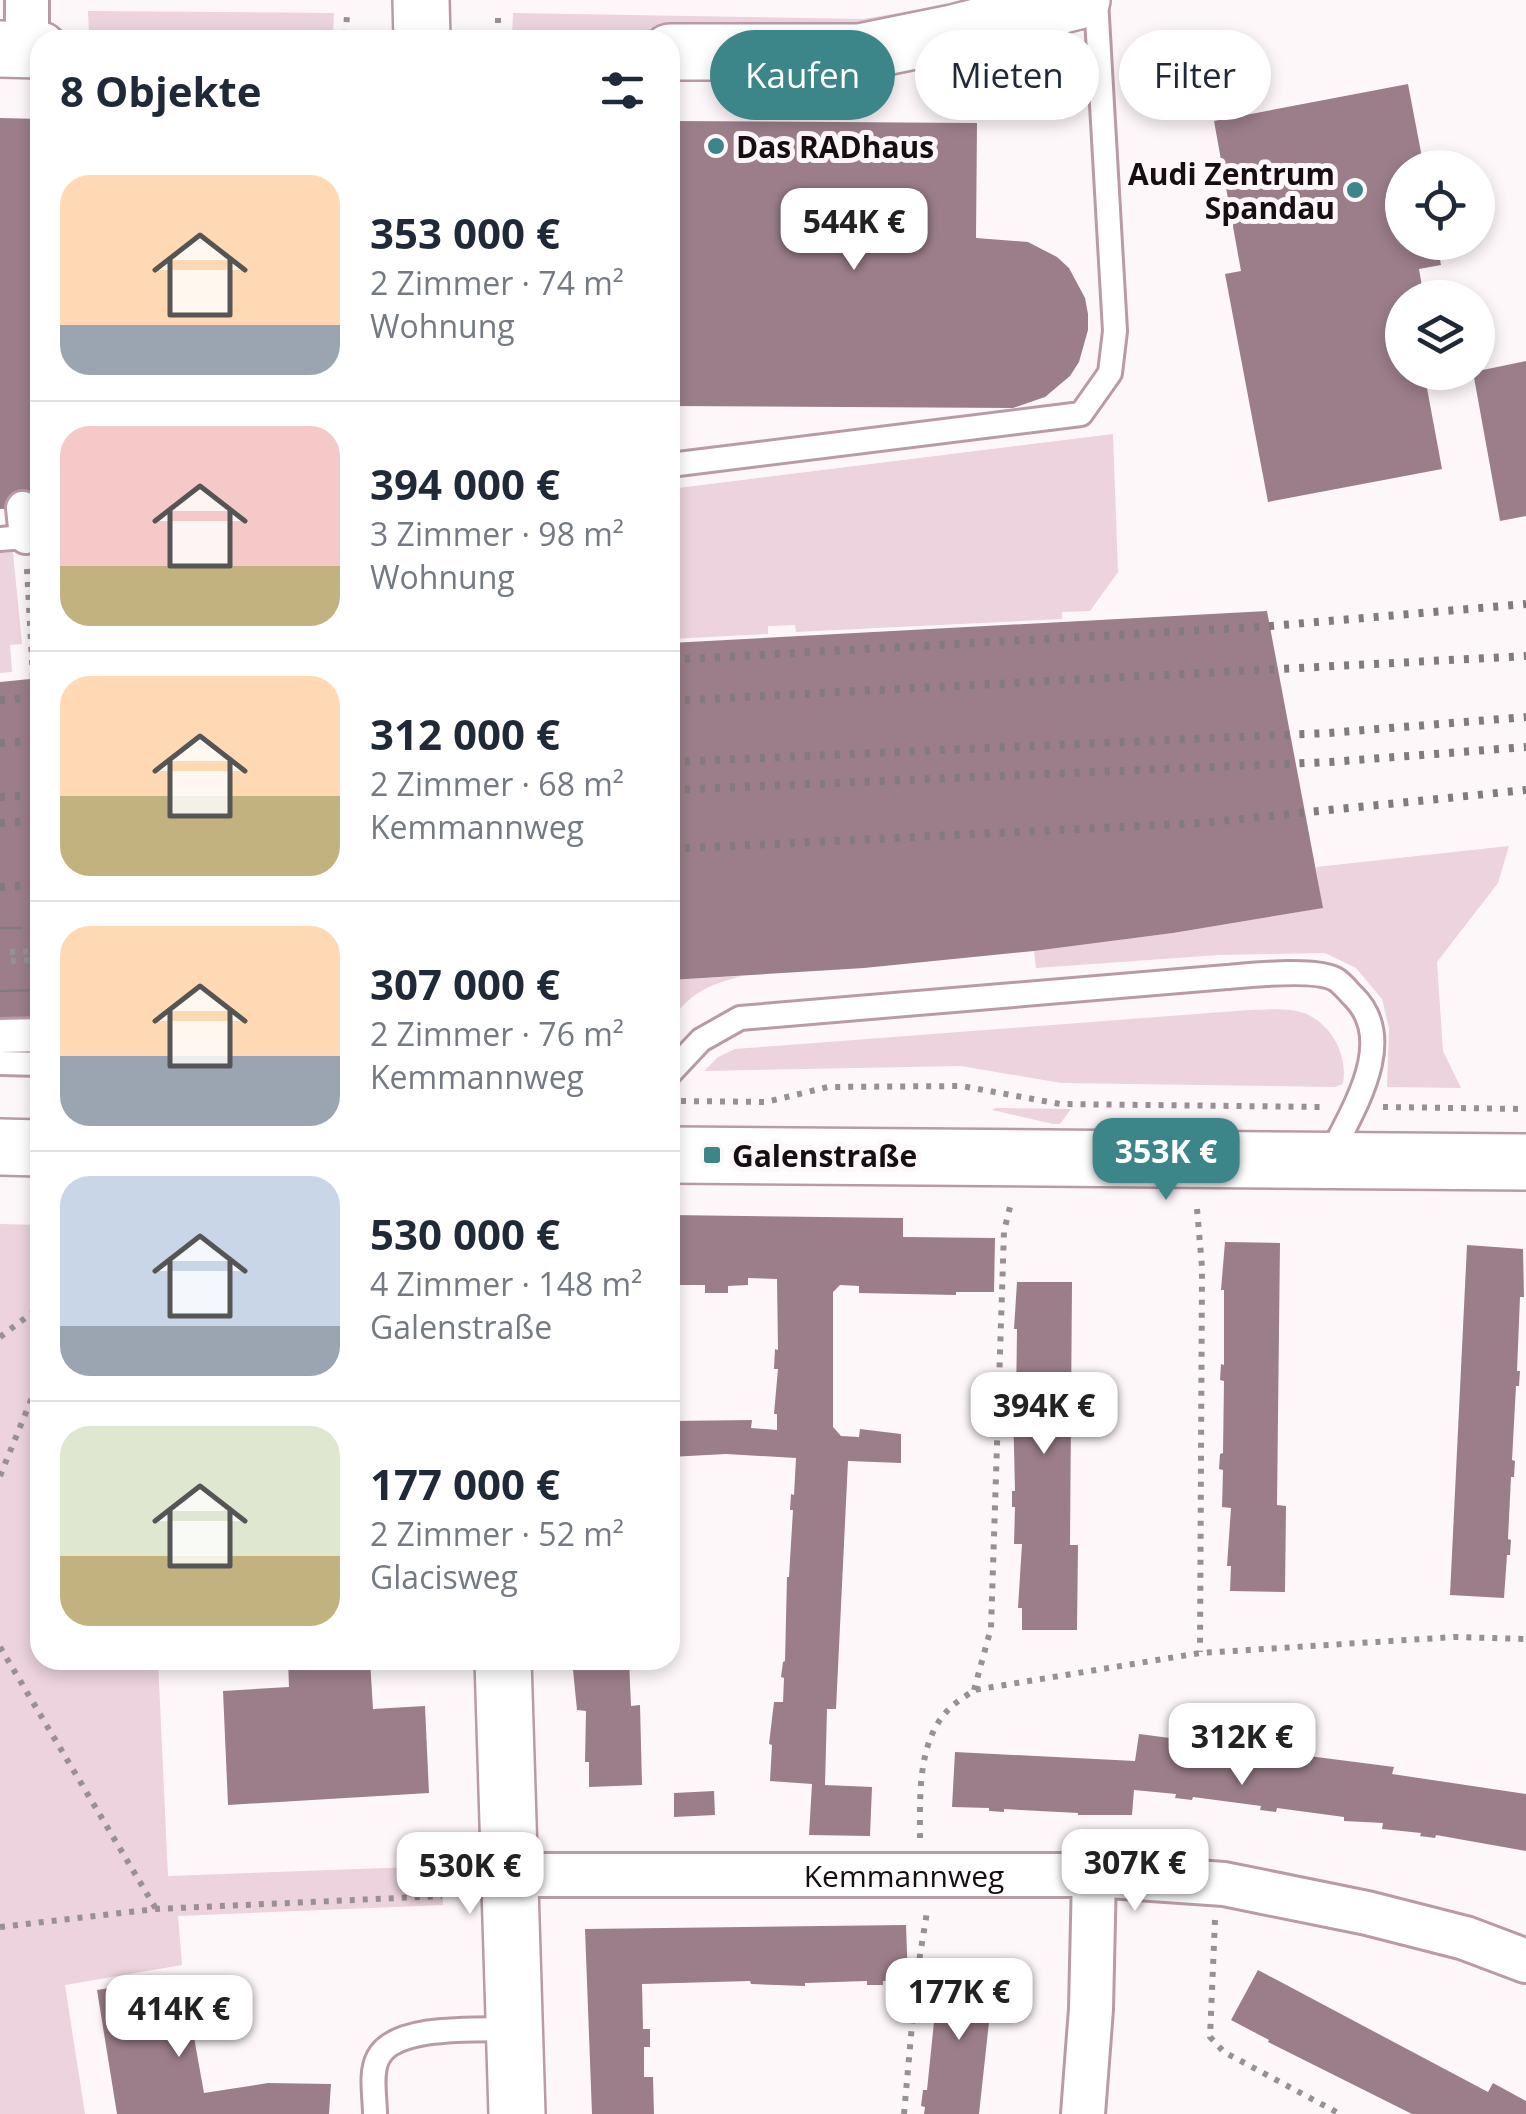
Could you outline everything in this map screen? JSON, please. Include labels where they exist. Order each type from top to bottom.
[{"type":"street","points":[[421,0],[422,30]]},
{"type":"street","points":[[680,52],[860,52],[1082,0]]},
{"type":"street","points":[[0,1036],[30,1036]]},
{"type":"street","points":[[0,1147],[30,1148]]},
{"type":"street","points":[[680,1155],[1526,1162]]},
{"type":"street","points":[[503,1670],[517,2114]]},
{"type":"street","name":"Kemmannweg","points":[[512,1875],[1094,1875],[1224,1884],[1367,1913],[1465,1938],[1526,1961]]},
{"type":"street","points":[[1083,2114],[1091,2009],[1094,1875]]},
{"type":"lane","points":[[680,465],[1081,414],[1110,373],[1115,331],[1096,0]]},
{"type":"lane","points":[[680,1063],[702,1040],[740,1018],[1227,977],[1292,973],[1334,978],[1362,1005],[1372,1040],[1368,1076],[1327,1161]]},
{"type":"lane","points":[[0,1064],[30,1064]]},
{"type":"lane","points":[[375,2114],[374,2070],[378,2056],[396,2039],[516,2029]]},
{"type":"path","points":[[346,30],[348,13]]},
{"type":"path","points":[[498,14],[498,30]]},
{"type":"path","points":[[22,530],[30,638]]},
{"type":"path","points":[[30,953],[10,957],[30,959]]},
{"type":"path","points":[[680,1100],[766,1102],[828,1088],[962,1086],[1060,1104],[1337,1107]]},
{"type":"path","points":[[1388,1108],[1526,1109]]},
{"type":"path","points":[[974,1690],[990,1628],[1004,1231],[1010,1207]]},
{"type":"path","points":[[1197,1209],[1202,1267],[1200,1653]]},
{"type":"path","points":[[0,1337],[30,1315]]},
{"type":"path","points":[[0,1476],[30,1402]]},
{"type":"path","points":[[920,1850],[920,1778],[932,1738],[946,1711],[974,1690],[1200,1653],[1376,1640],[1526,1639]]},
{"type":"path","points":[[0,1647],[156,1909]]},
{"type":"path","points":[[0,1927],[156,1909],[442,1896]]},
{"type":"path","points":[[904,2114],[916,1980],[929,1900]]},
{"type":"path","points":[[1215,1913],[1210,2037],[1224,2052],[1340,2114]]},
{"type":"shaded area","points":[[988,3],[883,30],[710,30],[710,37],[680,36],[680,30],[512,30],[513,13],[863,19],[951,4]]},
{"type":"shaded area","points":[[88,11],[334,13],[333,30],[89,30]]},
{"type":"shaded area","points":[[915,62],[915,71],[895,76],[895,67]]},
{"type":"shaded area","points":[[1113,434],[1118,572],[1090,611],[1062,612],[1062,619],[796,632],[795,625],[768,626],[768,634],[680,638],[680,488]]},
{"type":"shaded area","points":[[13,552],[22,644],[10,645],[12,672],[0,673],[0,553]]},
{"type":"shaded area","points":[[1509,846],[1498,883],[1437,962],[1443,1051],[1461,1088],[1387,1087],[1389,1028],[1382,999],[1356,968],[1325,953],[1219,955],[1036,968],[1034,951],[1322,908],[1316,867]]},
{"type":"shaded area","points":[[742,976],[702,991],[680,1010],[680,979]]},
{"type":"shaded area","points":[[1249,1010],[1298,1011],[1323,1025],[1340,1052],[1343,1084],[1335,1087],[1061,1083],[961,1066],[704,1071],[718,1057],[735,1049]]},
{"type":"shaded area","points":[[1071,1109],[1060,1124],[1053,1124],[992,1110]]},
{"type":"shaded area","points":[[0,1224],[30,1225],[30,1670],[158,1670],[168,1876],[441,1866],[443,1905],[178,1916],[182,1965],[65,1985],[85,2114],[0,2114]]},
{"type":"building","points":[[1408,84],[1421,150],[1385,150],[1385,260],[1440,260],[1441,265],[1419,269],[1421,280],[1385,280],[1385,390],[1427,390],[1442,469],[1268,502],[1225,274],[1241,271],[1214,121],[1271,120],[1271,110]]},
{"type":"building","points":[[0,118],[30,119],[30,508],[0,509]]},
{"type":"building","points":[[680,121],[977,123],[976,238],[1028,242],[1057,257],[1069,268],[1085,298],[1088,314],[1079,362],[1070,376],[1045,397],[1013,408],[680,406]]},
{"type":"building","points":[[1526,361],[1526,516],[1500,521],[1476,390],[1495,390],[1495,367]]},
{"type":"building","points":[[1267,611],[1323,908],[1034,951],[864,968],[680,979],[680,642]]},
{"type":"building","points":[[30,679],[30,1018],[0,1019],[0,682]]},
{"type":"building","points":[[680,1215],[903,1218],[903,1237],[995,1238],[994,1292],[859,1293],[859,1286],[840,1285],[833,1292],[833,1427],[841,1436],[859,1437],[860,1429],[901,1434],[901,1463],[848,1461],[836,1709],[827,1709],[825,1785],[872,1787],[870,1836],[809,1835],[812,1784],[770,1781],[774,1702],[783,1702],[781,1677],[796,1458],[726,1454],[680,1456],[680,1421],[752,1420],[751,1428],[777,1430],[777,1279],[748,1278],[748,1285],[728,1286],[728,1293],[705,1293],[705,1285],[680,1285]]},
{"type":"building","points":[[1225,1242],[1280,1243],[1277,1505],[1286,1506],[1285,1592],[1230,1591],[1231,1566],[1227,1566],[1231,1508],[1222,1507],[1223,1470],[1219,1469],[1223,1453],[1224,1381],[1220,1380],[1221,1364],[1224,1365],[1221,1290]]},
{"type":"building","points":[[1467,1245],[1523,1249],[1524,1297],[1520,1297],[1520,1371],[1508,1539],[1511,1540],[1504,1598],[1450,1595]]},
{"type":"building","points":[[1017,1282],[1072,1282],[1070,1545],[1078,1545],[1077,1630],[1022,1630],[1022,1608],[1018,1608],[1022,1544],[1014,1544],[1012,1507]]},
{"type":"building","points":[[288,1670],[371,1670],[373,1709],[425,1706],[429,1793],[228,1805],[223,1691],[289,1687]]},
{"type":"building","points":[[573,1670],[629,1670],[631,1706],[640,1705],[642,1785],[589,1787],[589,1762],[585,1762],[586,1711],[577,1710]]},
{"type":"building","points":[[1139,1734],[1394,1767],[1392,1774],[1526,1794],[1526,1851],[1382,1829],[1383,1823],[1344,1821],[1344,1817],[1277,1808],[1276,1812],[1260,1810],[1261,1806],[1134,1790],[1132,1815],[952,1807],[955,1752],[1135,1761]]},
{"type":"building","points":[[714,1791],[715,1815],[674,1817],[674,1793]]},
{"type":"building","points":[[906,1925],[908,1980],[883,1981],[883,1985],[867,1985],[867,1981],[805,1986],[750,1981],[642,1984],[643,2029],[650,2029],[650,2047],[644,2047],[644,2077],[653,2077],[654,2114],[592,2114],[585,1929]]},
{"type":"building","points":[[940,1969],[994,1976],[979,2114],[924,2114],[925,2107],[921,2106],[923,2090],[927,2090],[934,2022],[931,2021]]},
{"type":"building","points":[[1258,1970],[1488,2092],[1493,2083],[1526,2101],[1526,2114],[1412,2114],[1268,2042],[1231,2020]]},
{"type":"building","points":[[183,1976],[204,2093],[268,2083],[331,2084],[329,2114],[117,2114],[97,1990]]},
{"type":"tram line","points":[[0,928],[21,928]]},
{"type":"tram line","points":[[0,991],[30,990]]},
{"type":"railway","points":[[680,659],[1259,627],[1526,604]]},
{"type":"railway","points":[[680,700],[1526,656]]},
{"type":"railway","points":[[0,700],[30,698]]},
{"type":"railway","points":[[680,762],[1328,733],[1526,717]]},
{"type":"railway","points":[[0,743],[30,742]]},
{"type":"railway","points":[[680,790],[1330,762],[1526,747]]},
{"type":"railway","points":[[680,849],[1201,823],[1526,790]]},
{"type":"railway","points":[[0,797],[30,796]]},
{"type":"railway","points":[[0,823],[30,822]]},
{"type":"railway","points":[[0,887],[30,886]]},
{"type":"place","name":"Das RADhaus","points":[[716,146]]},
{"type":"place","name":"Audi Zentrum Spandau","points":[[1355,190]]},
{"type":"place","name":"Galenstraße","points":[[712,1155]]}]
